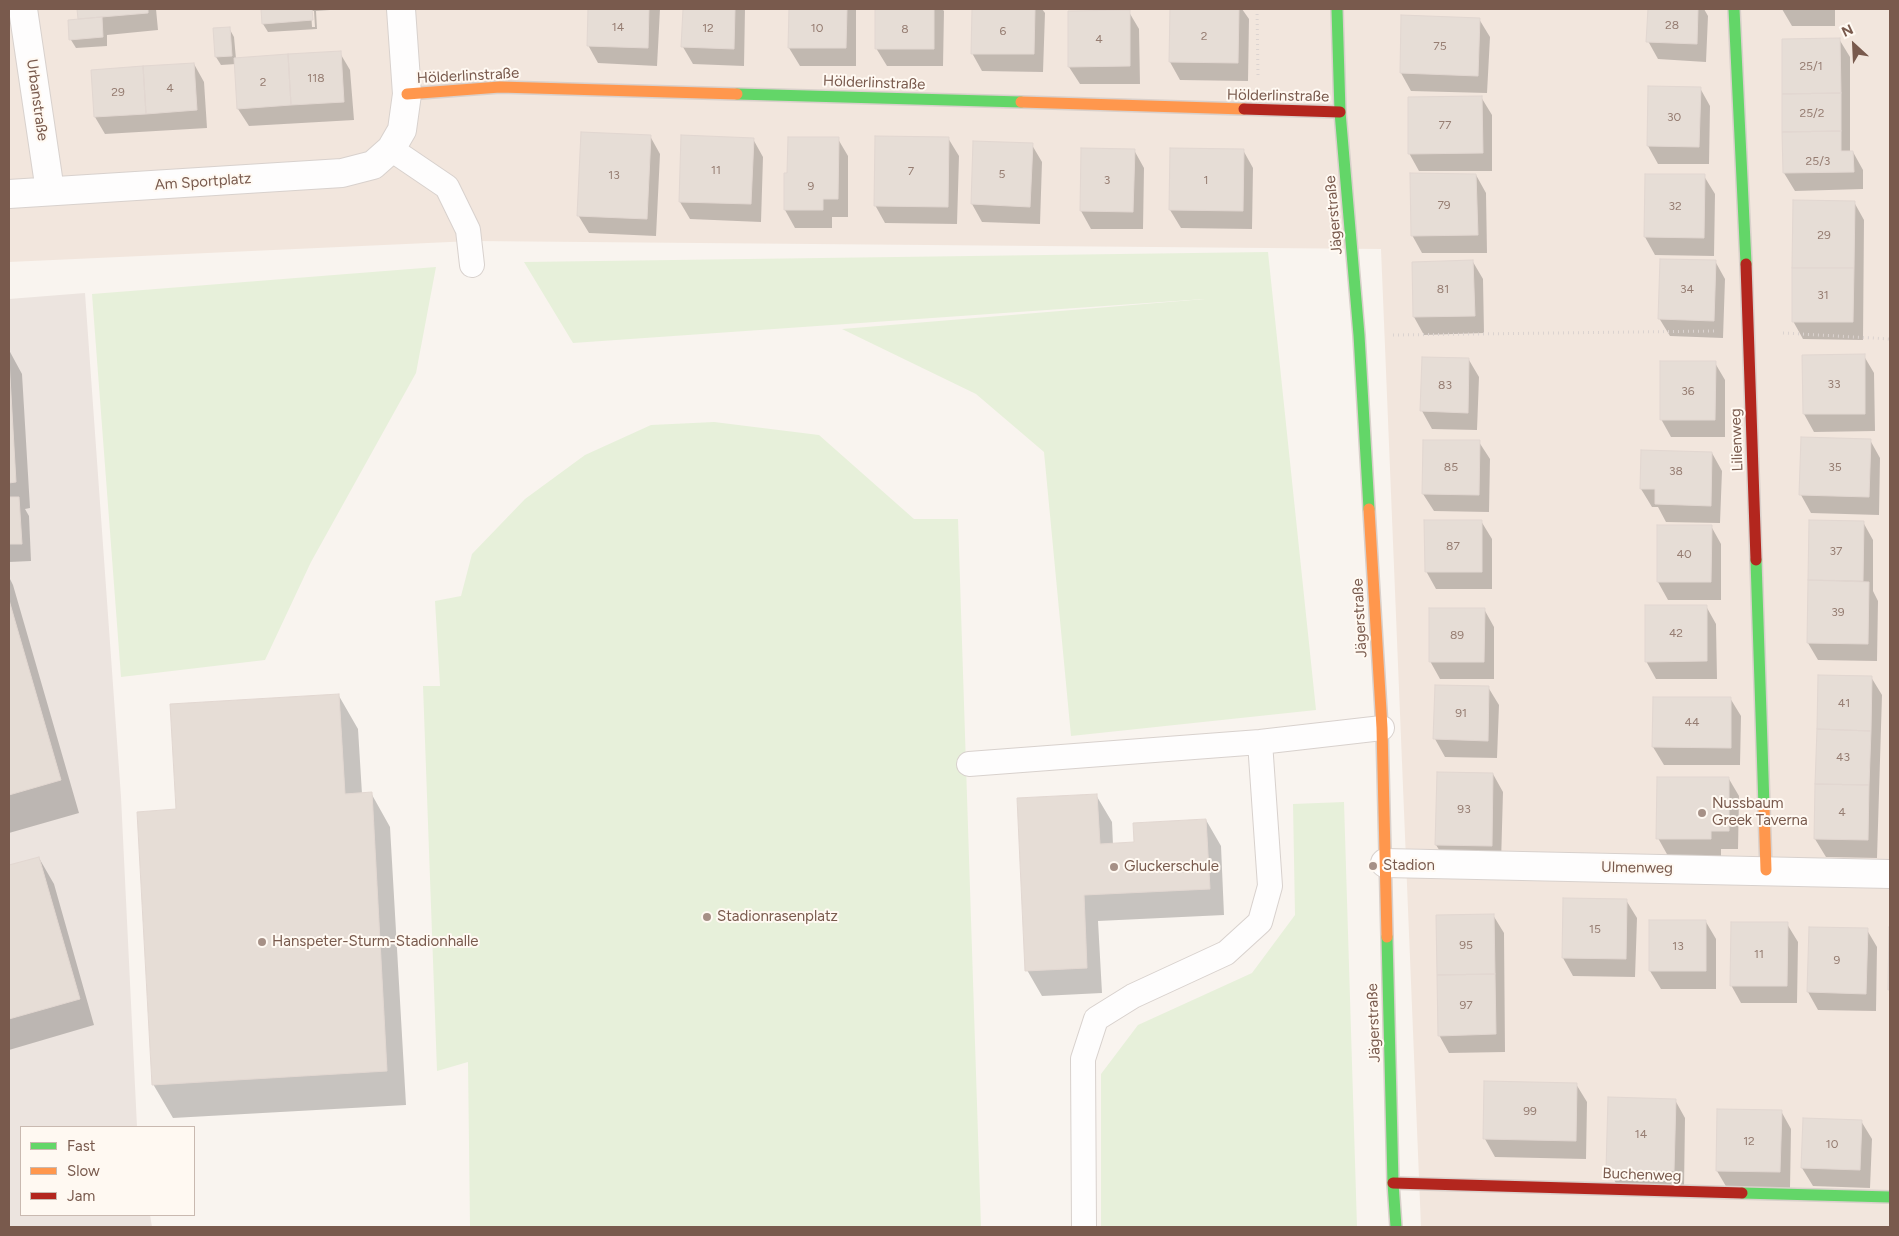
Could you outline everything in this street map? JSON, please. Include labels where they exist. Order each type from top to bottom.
[{"type":"street","name":"Urbanstraße","points":[[23,9],[50,191]]},
{"type":"street","points":[[391,149],[402,130],[406,94],[401,9]]},
{"type":"street","name":"Jägerstraße","points":[[1336,9],[1340,112],[1360,335],[1382,728],[1384,864],[1396,1227]]},
{"type":"street","name":"Lilienweg","points":[[1734,9],[1749,331],[1766,870]]},
{"type":"street","name":"Hölderlinstraße","points":[[406,94],[500,87],[1340,112]]},
{"type":"street","name":"Am Sportplatz","points":[[9,194],[342,173],[373,165],[391,149]]},
{"type":"street","name":"Ulmenweg","points":[[1384,864],[1766,870],[1890,874]]},
{"type":"street","name":"Buchenweg","points":[[1394,1183],[1890,1197]]},
{"type":"lane","points":[[391,149],[447,186],[468,230],[472,265]]},
{"type":"lane","points":[[969,764],[1260,742],[1382,728]]},
{"type":"lane","points":[[1084,1227],[1083,1059],[1096,1019],[1132,996],[1226,953],[1260,922],[1270,886],[1260,742]]},
{"type":"path","points":[[1257,9],[1259,110]]},
{"type":"path","points":[[1360,335],[1749,331],[1890,339]]},
{"type":"shaded area","points":[[9,9],[1890,9],[1890,1227],[1421,1227],[1381,249],[472,241],[9,262]]},
{"type":"shaded area","points":[[85,293],[121,797],[137,1126],[20,1126],[20,1216],[150,1216],[152,1227],[9,1227],[9,299]]},
{"type":"green space","points":[[1268,252],[1316,710],[1071,736],[1044,452],[976,394],[842,329],[1205,299],[573,343],[524,262]]},
{"type":"green space","points":[[436,267],[416,373],[311,562],[265,660],[121,677],[92,294]]},
{"type":"green space","name":"Stadionrasenplatz","points":[[714,422],[819,435],[914,519],[958,519],[981,1227],[470,1227],[468,1062],[437,1071],[423,686],[440,686],[435,601],[461,596],[472,554],[525,499],[585,455],[651,425]]},
{"type":"green space","points":[[1344,802],[1357,1227],[1101,1227],[1101,1074],[1138,1025],[1252,973],[1295,915],[1293,804]]},
{"type":"building","points":[[77,9],[148,9],[148,13],[78,19]]},
{"type":"building","points":[[261,9],[312,9],[313,20],[262,24]]},
{"type":"building","points":[[588,9],[649,9],[648,48],[587,46]]},
{"type":"building","points":[[683,9],[735,9],[734,49],[681,47]]},
{"type":"building","points":[[789,9],[847,9],[846,48],[788,48]]},
{"type":"building","points":[[875,9],[934,9],[934,49],[875,49]]},
{"type":"building","points":[[972,9],[1035,9],[1034,54],[971,54]]},
{"type":"building","points":[[1170,9],[1239,9],[1238,63],[1169,62]]},
{"type":"building","points":[[1648,9],[1698,9],[1697,44],[1646,42]]},
{"type":"building","points":[[1130,10],[1130,66],[1068,67],[1068,11]]},
{"type":"building","points":[[1401,15],[1480,18],[1478,76],[1400,73]]},
{"type":"building","points":[[102,17],[103,37],[69,40],[68,20]]},
{"type":"building","points":[[230,27],[232,56],[215,57],[213,28]]},
{"type":"building","points":[[1840,38],[1841,93],[1782,94],[1782,39]]},
{"type":"building","points":[[341,51],[344,102],[291,105],[288,54]]},
{"type":"building","points":[[288,54],[291,105],[237,109],[234,58]]},
{"type":"building","points":[[194,63],[197,110],[146,114],[143,66]]},
{"type":"building","points":[[143,66],[146,114],[94,117],[91,70]]},
{"type":"building","points":[[1648,86],[1701,87],[1699,147],[1647,146]]},
{"type":"building","points":[[1841,93],[1841,131],[1782,132],[1782,94]]},
{"type":"building","points":[[1482,96],[1483,153],[1408,154],[1408,97]]},
{"type":"building","points":[[1841,131],[1841,151],[1853,151],[1854,172],[1783,173],[1782,132]]},
{"type":"building","points":[[581,132],[651,135],[647,219],[577,216]]},
{"type":"building","points":[[681,135],[754,138],[751,204],[679,202]]},
{"type":"building","points":[[875,136],[949,137],[948,207],[874,206]]},
{"type":"building","points":[[788,137],[839,137],[838,199],[823,199],[823,210],[784,210],[784,173],[787,173]]},
{"type":"building","points":[[973,141],[1033,143],[1030,207],[971,204]]},
{"type":"building","points":[[1081,148],[1135,149],[1133,212],[1080,211]]},
{"type":"building","points":[[1170,148],[1244,149],[1243,211],[1169,210]]},
{"type":"building","points":[[1410,173],[1476,174],[1478,235],[1411,236]]},
{"type":"building","points":[[1645,174],[1705,174],[1704,238],[1644,237]]},
{"type":"building","points":[[1793,200],[1855,201],[1854,268],[1792,268]]},
{"type":"building","points":[[1660,259],[1716,260],[1714,321],[1658,319]]},
{"type":"building","points":[[1473,260],[1475,316],[1413,317],[1412,262]]},
{"type":"building","points":[[1792,268],[1854,268],[1853,322],[1792,322]]},
{"type":"building","points":[[1865,354],[1865,414],[1803,414],[1802,355]]},
{"type":"building","points":[[1422,357],[1469,358],[1468,413],[1420,411]]},
{"type":"building","points":[[9,359],[16,482],[9,483]]},
{"type":"building","points":[[1660,361],[1716,361],[1715,420],[1660,420]]},
{"type":"building","points":[[1801,437],[1871,439],[1869,497],[1799,495]]},
{"type":"building","points":[[1423,440],[1480,440],[1479,495],[1422,494]]},
{"type":"building","points":[[1641,450],[1712,452],[1711,506],[1655,504],[1655,489],[1640,489]]},
{"type":"building","points":[[9,497],[19,497],[22,544],[9,544]]},
{"type":"building","points":[[1424,520],[1482,520],[1482,572],[1425,572]]},
{"type":"building","points":[[1809,520],[1864,521],[1863,581],[1808,580]]},
{"type":"building","points":[[1657,525],[1712,525],[1711,582],[1657,582]]},
{"type":"building","points":[[1808,580],[1869,582],[1868,644],[1807,643]]},
{"type":"building","points":[[9,600],[61,780],[9,795]]},
{"type":"building","points":[[1645,605],[1707,605],[1707,661],[1645,662]]},
{"type":"building","points":[[1429,608],[1485,608],[1484,662],[1429,662]]},
{"type":"building","points":[[1818,675],[1872,676],[1871,731],[1817,729]]},
{"type":"building","points":[[1435,685],[1489,686],[1488,741],[1433,739]]},
{"type":"building","name":"Hanspeter-Sturm-Stadionhalle","points":[[339,694],[345,794],[372,792],[387,1071],[152,1085],[137,812],[176,809],[170,704]]},
{"type":"building","points":[[1653,697],[1731,697],[1731,748],[1652,747]]},
{"type":"building","points":[[1817,729],[1871,731],[1869,785],[1815,784]]},
{"type":"building","points":[[1437,772],[1493,773],[1492,846],[1435,845]]},
{"type":"building","points":[[1657,777],[1729,777],[1729,831],[1711,831],[1711,839],[1656,839]]},
{"type":"building","points":[[1815,784],[1869,785],[1868,840],[1814,839]]},
{"type":"building","name":"Gluckerschule","points":[[1097,794],[1100,844],[1134,842],[1133,823],[1206,819],[1210,889],[1084,895],[1087,968],[1025,971],[1017,798]]},
{"type":"building","points":[[39,857],[80,999],[9,1019],[9,865]]},
{"type":"building","points":[[1563,898],[1627,899],[1626,959],[1562,958]]},
{"type":"building","points":[[1494,914],[1495,974],[1437,975],[1436,915]]},
{"type":"building","points":[[1649,920],[1706,920],[1706,971],[1649,971]]},
{"type":"building","points":[[1731,922],[1788,922],[1787,986],[1730,986]]},
{"type":"building","points":[[1809,927],[1868,928],[1866,994],[1807,992]]},
{"type":"building","points":[[1889,927],[1890,990],[1888,990]]},
{"type":"building","points":[[1495,974],[1496,1034],[1438,1036],[1437,975]]},
{"type":"building","points":[[1484,1081],[1577,1083],[1576,1141],[1483,1139]]},
{"type":"building","points":[[1608,1097],[1676,1099],[1674,1171],[1606,1170]]},
{"type":"building","points":[[1717,1109],[1782,1110],[1780,1172],[1716,1171]]},
{"type":"building","points":[[1803,1118],[1862,1120],[1860,1170],[1801,1168]]},
{"type":"traffic: fast","points":[[1337,9],[1340,112],[1359,335],[1369,509]]},
{"type":"traffic: fast","points":[[1734,9],[1746,264]]},
{"type":"traffic: fast","points":[[737,94],[1021,102]]},
{"type":"traffic: fast","points":[[1756,560],[1764,807]]},
{"type":"traffic: fast","points":[[1387,937],[1393,1183],[1396,1227]]},
{"type":"traffic: fast","points":[[1742,1193],[1890,1197]]},
{"type":"traffic: slow","points":[[407,94],[500,87],[737,94]]},
{"type":"traffic: slow","points":[[1021,102],[1244,109]]},
{"type":"traffic: slow","points":[[1369,509],[1382,728],[1387,937]]},
{"type":"traffic: slow","points":[[1764,807],[1766,870]]},
{"type":"traffic: jam","points":[[1244,109],[1340,112]]},
{"type":"traffic: jam","points":[[1746,264],[1756,560]]},
{"type":"traffic: jam","points":[[1393,1183],[1742,1193]]},
{"type":"place","name":"Nussbaum Greek Taverna","points":[[1702,813]]},
{"type":"place","name":"Stadion","points":[[1373,866]]},
{"type":"place","name":"Gluckerschule","points":[[1114,867]]},
{"type":"place","name":"Stadionrasenplatz","points":[[707,917]]},
{"type":"place","name":"Hanspeter-Sturm-Stadionhalle","points":[[262,942]]}]
